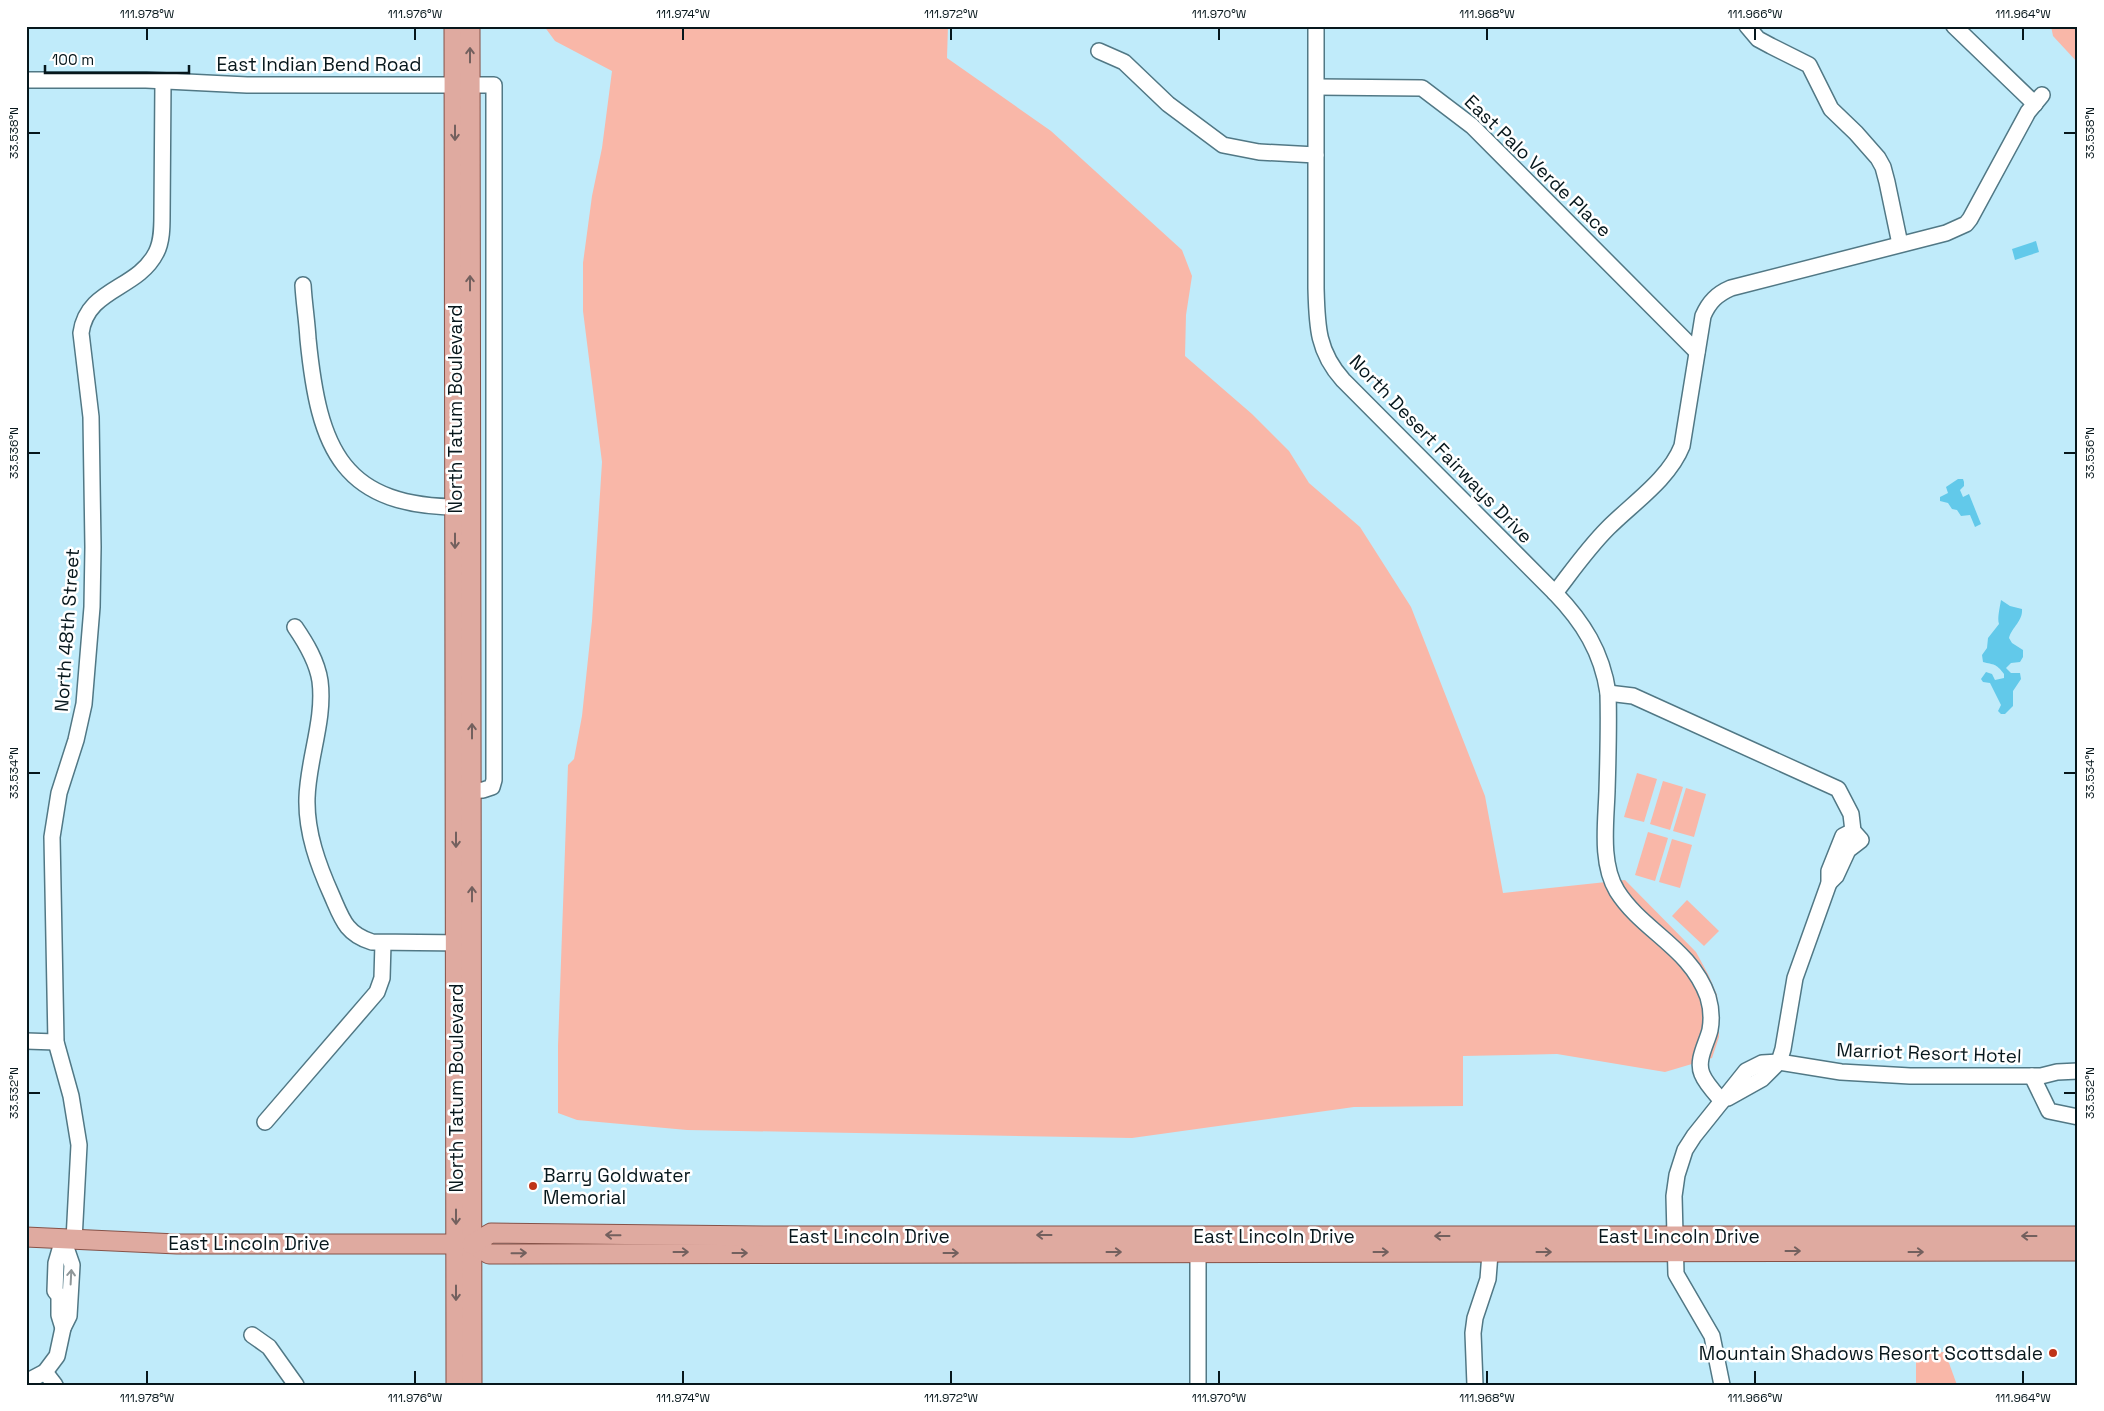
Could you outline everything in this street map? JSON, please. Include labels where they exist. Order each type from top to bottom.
[{"type":"main road","name":"North Tatum Boulevard","points":[[454,26],[462,84],[464,791],[464,1244],[456,1385]]},
{"type":"main road","name":"North Tatum Boulevard","points":[[462,84],[470,26]]},
{"type":"main road","name":"East Lincoln Drive","points":[[26,1237],[177,1244],[464,1244],[492,1233],[1198,1244],[1674,1244],[1867,1243],[2078,1236]]},
{"type":"main road","name":"East Lincoln Drive","points":[[1867,1243],[2078,1251]]},
{"type":"main road","name":"North Tatum Boulevard","points":[[464,1244],[472,1385]]},
{"type":"main road","points":[[2052,1251],[2065,1244],[2078,1244]]},
{"type":"street","name":"North Desert Fairways Drive","points":[[1316,26],[1317,316],[1324,353],[1343,380],[1555,593],[1580,621],[1588,634],[1604,673],[1608,693],[1606,847],[1610,874],[1617,891],[1626,902],[1679,951],[1703,984],[1710,1004],[1711,1028],[1702,1058],[1701,1071],[1706,1082],[1722,1101]]},
{"type":"street","points":[[1747,26],[1758,39],[1809,65],[1831,109],[1878,158],[1883,167],[1887,182],[1900,244]]},
{"type":"street","points":[[1555,593],[1592,544],[1677,459],[1682,446],[1697,352],[1706,310],[1711,301],[1723,291],[1946,233],[1966,224],[2026,117],[2039,100],[1954,26]]},
{"type":"street","points":[[1099,52],[1124,62],[1168,104],[1223,145],[1259,152],[1316,154]]},
{"type":"street","name":"East Indian Bend Road","points":[[26,80],[163,81],[248,85],[462,84]]},
{"type":"street","name":"North 48th Street","points":[[26,1382],[44,1372],[57,1356],[62,1328],[69,1316],[64,1297],[55,1292],[56,1263],[69,1240],[79,1145],[71,1096],[56,1042],[52,837],[54,817],[65,768],[76,740],[84,704],[92,607],[94,546],[90,416],[81,333],[83,322],[90,307],[139,274],[148,266],[157,252],[162,233],[163,81]]},
{"type":"street","name":"North Tatum Boulevard","points":[[462,84],[494,85],[495,293],[493,495],[494,780],[492,787],[483,790],[464,791]]},
{"type":"street","name":"East Palo Verde Place","points":[[1317,87],[1422,88],[1472,126],[1697,352]]},
{"type":"street","points":[[303,286],[314,392],[330,444],[340,460],[362,484],[388,496],[429,506],[463,507]]},
{"type":"street","points":[[295,626],[313,658],[320,684],[321,706],[307,796],[307,818],[310,838],[323,875],[344,923],[361,938],[383,942],[464,943]]},
{"type":"street","points":[[1608,693],[1633,696],[1838,789],[1850,814],[1857,835],[1843,836],[1829,872],[1829,884],[1796,978],[1779,1062],[1762,1079],[1722,1101],[1685,1150],[1676,1182],[1674,1244],[1676,1274],[1712,1336],[1722,1385]]},
{"type":"street","points":[[265,1122],[377,992],[382,978],[383,942]]},
{"type":"street","points":[[26,1041],[56,1042]]},
{"type":"street","name":"Marriot Resort Hotel","points":[[1779,1062],[1840,1072],[1910,1076],[2037,1076],[2057,1072],[2078,1071]]},
{"type":"street","points":[[2037,1076],[2055,1106],[2073,1116]]},
{"type":"street","points":[[2037,1076],[2050,1111],[2073,1116]]},
{"type":"street","points":[[1198,1244],[1198,1385]]},
{"type":"street","points":[[1475,1385],[1473,1333],[1475,1318],[1488,1279],[1491,1244]]},
{"type":"street","points":[[252,1335],[269,1348],[296,1385]]},
{"type":"street","points":[[44,1372],[55,1385]]},
{"type":"shaded area","points":[[544,26],[948,26],[947,58],[1051,131],[1182,250],[1192,276],[1186,315],[1185,356],[1252,414],[1289,451],[1309,483],[1360,527],[1411,607],[1485,796],[1503,893],[1625,880],[1696,952],[1709,976],[1717,995],[1719,1014],[1719,1037],[1712,1058],[1665,1072],[1557,1054],[1463,1056],[1463,1106],[1354,1107],[1132,1138],[687,1130],[577,1120],[558,1113],[558,1046],[568,765],[574,759],[582,716],[592,621],[602,462],[583,311],[583,263],[592,196],[602,148],[612,71],[555,41]]},
{"type":"shaded area","points":[[2051,26],[2078,26],[2078,63],[2053,36]]},
{"type":"shaded area","points":[[1637,773],[1657,779],[1644,822],[1624,817]]},
{"type":"shaded area","points":[[1663,781],[1683,787],[1670,830],[1650,824]]},
{"type":"shaded area","points":[[1686,788],[1706,794],[1694,837],[1673,831]]},
{"type":"shaded area","points":[[1648,832],[1668,838],[1655,881],[1635,875]]},
{"type":"shaded area","points":[[1672,839],[1692,845],[1680,888],[1659,882]]},
{"type":"shaded area","points":[[1687,900],[1719,931],[1704,946],[1672,916]]},
{"type":"shaded area","points":[[1945,1352],[1957,1385],[1916,1385],[1916,1353]]},
{"type":"water","points":[[2036,241],[2039,252],[2015,260],[2012,249]]},
{"type":"water","points":[[1958,479],[1963,479],[1964,486],[1960,490],[1963,497],[1969,494],[1981,524],[1975,527],[1970,515],[1961,516],[1948,503],[1940,501],[1940,497],[1948,493],[1946,487]]},
{"type":"water","points":[[2001,600],[2010,606],[2022,609],[2021,617],[2009,638],[2012,643],[2023,650],[2023,657],[2020,662],[2011,663],[2006,668],[2011,673],[2020,673],[2021,679],[2013,691],[2013,706],[2005,714],[2001,714],[1998,711],[2001,705],[1990,683],[1983,682],[1981,679],[1986,672],[1992,674],[1995,680],[2004,678],[2004,674],[1997,666],[1983,662],[1982,655],[1987,648],[1988,638],[1999,624],[1998,616]]},
{"type":"place","name":"Barry Goldwater Memorial","points":[[533,1186]]},
{"type":"place","name":"Mountain Shadows Resort Scottsdale","points":[[2053,1353]]}]
